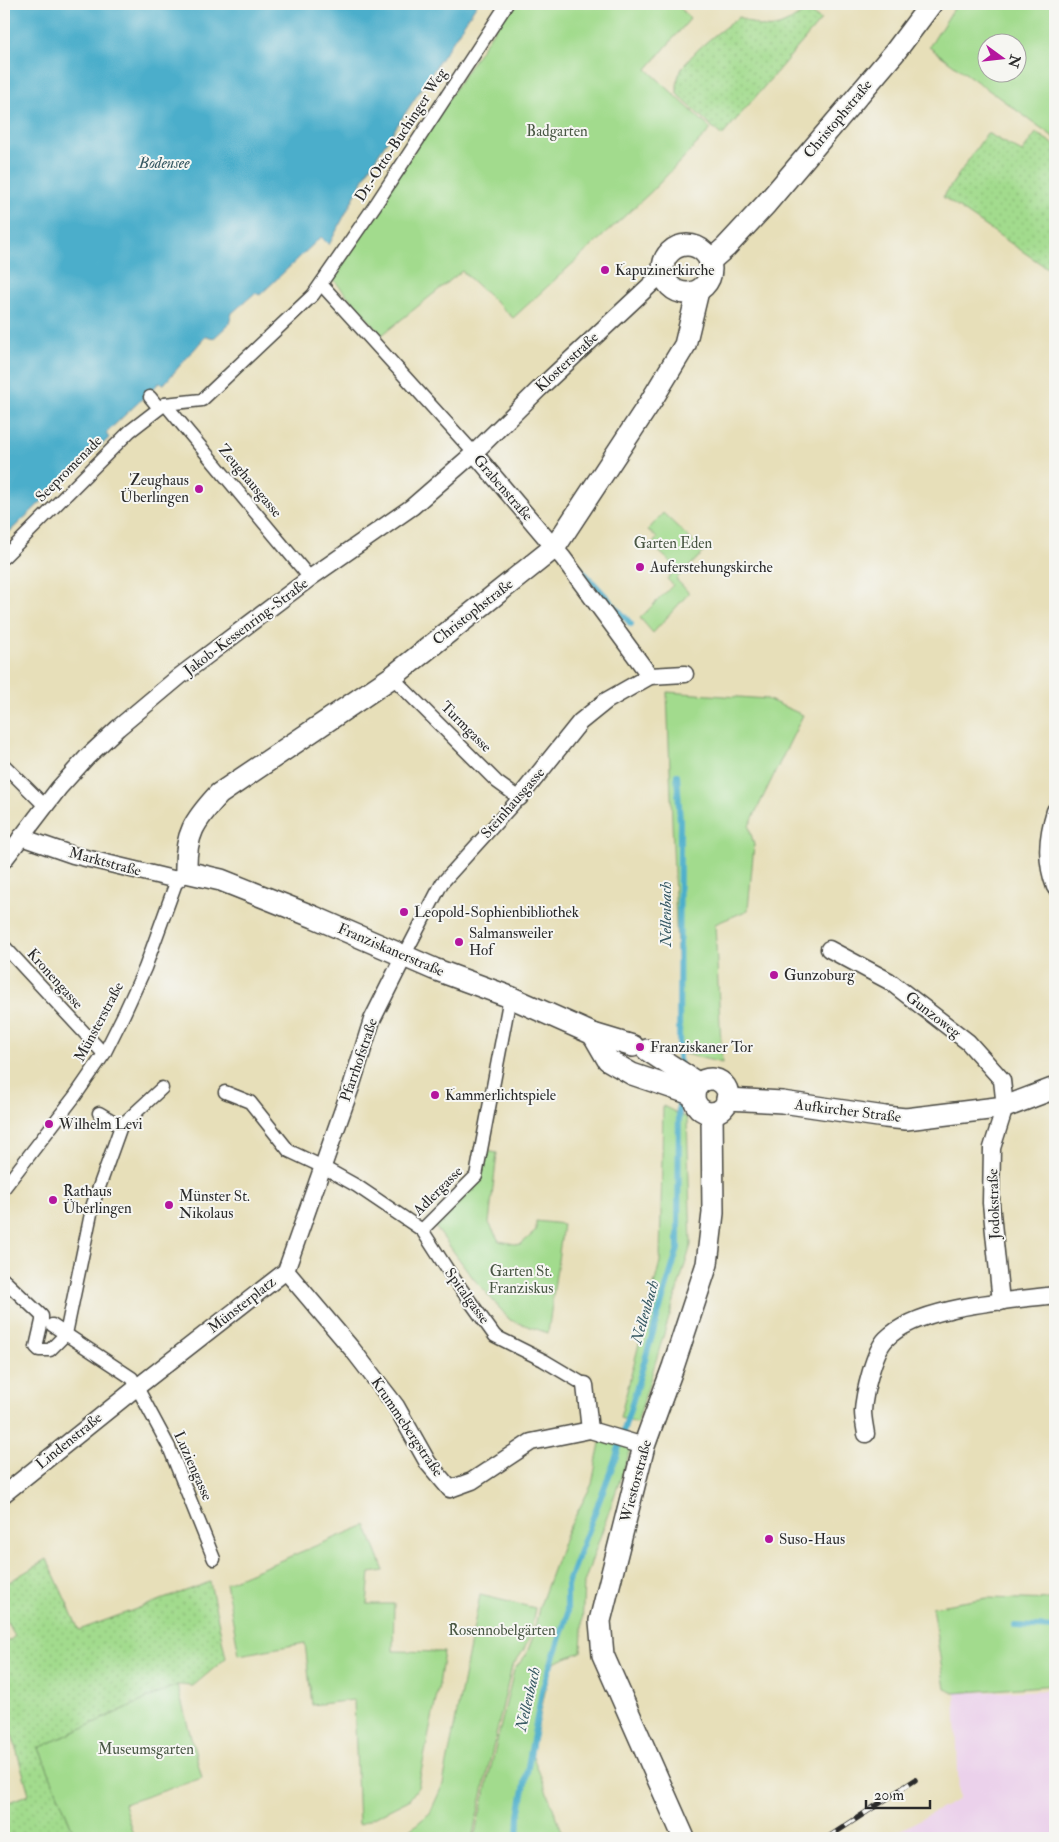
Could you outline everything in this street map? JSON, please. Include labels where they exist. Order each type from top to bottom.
[{"type":"street","name":"Dr.-Otto-Buchinger Weg","points":[[321,284],[507,4]]},
{"type":"street","name":"Christophstraße","points":[[181,876],[191,833],[200,814],[219,794],[392,677],[554,548],[646,409],[685,345],[698,291],[706,285],[710,276],[711,267],[704,254],[726,247],[766,204],[895,52],[931,4]]},
{"type":"street","points":[[698,291],[684,293],[676,290],[666,281],[663,273],[664,263],[669,254],[676,248],[685,246],[704,254]]},
{"type":"street","name":"Klosterstraße","points":[[474,454],[539,388],[663,273]]},
{"type":"street","points":[[150,397],[162,406],[202,400],[313,295],[321,284]]},
{"type":"street","name":"Grabenstraße","points":[[321,284],[474,454],[554,548],[650,676]]},
{"type":"street","name":"Seepromenade","points":[[4,557],[130,431],[162,406]]},
{"type":"street","name":"Zeughausgasse","points":[[162,406],[310,578]]},
{"type":"street","name":"Jakob-Kessenring-Straße","points":[[4,860],[34,818],[82,763],[118,728],[180,676],[310,578],[412,507],[474,454]]},
{"type":"street","points":[[650,676],[685,674]]},
{"type":"street","name":"Steinhausgasse","points":[[404,956],[442,882],[519,798],[580,722],[606,701],[650,676]]},
{"type":"street","name":"Turmgasse","points":[[392,677],[497,782],[519,798]]},
{"type":"street","points":[[5,769],[45,806]]},
{"type":"street","points":[[1055,811],[1048,832],[1047,855],[1055,887]]},
{"type":"street","name":"Marktstraße","points":[[21,837],[73,855],[181,876]]},
{"type":"street","name":"Franziskanerstraße","points":[[181,876],[221,880],[314,917],[434,969],[510,997],[593,1034],[648,1053],[697,1089]]},
{"type":"street","name":"Münsterstraße","points":[[4,1188],[75,1096],[104,1054],[144,968],[181,876]]},
{"type":"street","name":"Kronengasse","points":[[4,946],[104,1054]]},
{"type":"street","name":"Gunzoweg","points":[[829,949],[889,981],[968,1042],[1002,1080],[1005,1108]]},
{"type":"street","name":"Pfarrhofstraße","points":[[323,1167],[372,1020],[404,956]]},
{"type":"street","name":"Adlergasse","points":[[422,1230],[476,1176],[510,997]]},
{"type":"street","points":[[593,1034],[608,1060],[632,1074],[659,1084],[697,1089],[709,1080],[719,1082],[726,1089],[719,1106],[706,1112],[697,1106],[697,1089]]},
{"type":"street","points":[[4,1280],[42,1316],[36,1347],[39,1350],[50,1350],[66,1334],[93,1204],[121,1126],[162,1088]]},
{"type":"street","name":"Aufkircher Straße","points":[[719,1106],[782,1102],[906,1119],[1005,1108],[1055,1088]]},
{"type":"street","name":"Spitalgasse","points":[[225,1092],[250,1102],[290,1151],[357,1186],[422,1230],[449,1272],[496,1336],[544,1360],[585,1385],[590,1430]]},
{"type":"street","name":"Wiestorstraße","points":[[684,1838],[603,1655],[600,1621],[639,1445],[673,1367],[707,1264],[713,1213],[719,1106]]},
{"type":"street","name":"Jodokstraße","points":[[1001,1302],[991,1204],[992,1148],[1005,1108]]},
{"type":"street","points":[[99,1113],[121,1126]]},
{"type":"street","name":"Münsterplatz","points":[[136,1388],[286,1271],[323,1167]]},
{"type":"street","name":"Krummebergstraße","points":[[286,1271],[328,1319],[396,1406],[428,1463],[450,1489],[472,1482],[531,1442],[590,1430],[639,1445]]},
{"type":"street","points":[[866,1434],[863,1411],[871,1369],[886,1339],[910,1322],[961,1306],[1055,1295]]},
{"type":"street","name":"Luziengasse","points":[[52,1325],[132,1378],[169,1446],[214,1559]]},
{"type":"street","name":"Lindenstraße","points":[[4,1494],[136,1388]]},
{"type":"shaded area","points":[[1055,1690],[1055,1838],[885,1838],[959,1799],[955,1693]]},
{"type":"green space","name":"Badgarten","points":[[511,4],[677,4],[690,19],[647,69],[711,129],[651,192],[513,318],[462,271],[382,335],[331,277]]},
{"type":"green space","points":[[957,4],[1055,4],[1055,138],[977,82],[1026,82],[1026,32],[976,32],[976,81],[929,47]]},
{"type":"green space","points":[[805,12],[821,20],[722,136],[677,94],[678,78],[687,61],[739,17],[758,26],[773,27],[787,23]]},
{"type":"green space","points":[[987,133],[1022,152],[1036,133],[1055,145],[1055,249],[1050,270],[943,197]]},
{"type":"green space","name":"Garten Eden","points":[[663,513],[704,552],[676,579],[689,593],[653,633],[640,618],[673,585],[667,579],[677,568],[652,545],[657,538],[648,530]]},
{"type":"green space","points":[[667,692],[767,699],[803,715],[749,826],[754,845],[748,910],[715,924],[722,1063],[681,1053]]},
{"type":"green space","points":[[663,1106],[687,1118],[691,1245],[637,1423],[620,1418],[660,1262]]},
{"type":"green space","name":"Garten St. Franziskus","points":[[487,1151],[497,1153],[489,1223],[499,1241],[520,1245],[536,1231],[536,1221],[563,1224],[548,1333],[510,1320],[473,1278],[434,1225],[453,1205],[478,1184]]},
{"type":"green space","points":[[608,1437],[631,1448],[584,1583],[581,1652],[551,1664],[532,1754],[562,1831],[554,1838],[474,1838],[514,1670],[526,1655],[533,1637],[539,1608],[567,1532],[592,1484],[600,1443]]},
{"type":"green space","points":[[366,1525],[384,1571],[370,1573],[367,1604],[394,1604],[393,1651],[444,1652],[418,1787],[409,1800],[359,1825],[354,1700],[312,1705],[305,1643],[239,1655],[226,1583]]},
{"type":"green space","points":[[47,1559],[79,1630],[210,1582],[226,1658],[193,1686],[177,1685],[39,1748],[76,1838],[4,1838],[4,1804],[29,1794],[4,1706],[4,1645],[15,1636],[4,1615],[4,1585]]},
{"type":"green space","name":"Rosennobelgärten","points":[[480,1595],[535,1608],[528,1639],[512,1666],[472,1838],[400,1838],[430,1813],[443,1784]]},
{"type":"green space","points":[[987,1598],[1055,1600],[1055,1685],[955,1693],[945,1689],[932,1607]]},
{"type":"green space","name":"Museumsgarten","points":[[177,1685],[202,1778],[124,1804],[134,1838],[76,1838],[39,1748]]},
{"type":"water","name":"Bodensee","points":[[4,4],[477,4],[370,167],[329,245],[321,237],[260,295],[255,293],[232,313],[229,324],[214,338],[206,336],[164,384],[159,383],[106,433],[109,438],[4,537]]},
{"type":"waterway","points":[[576,564],[631,624]]},
{"type":"waterway","name":"Nellenbach","points":[[677,775],[680,821],[679,1066]]},
{"type":"waterway","name":"Nellenbach","points":[[518,1838],[519,1816],[542,1690],[567,1617],[567,1585],[616,1457],[678,1248],[679,1094]]},
{"type":"waterway","points":[[1015,1626],[1055,1628]]},
{"type":"railway","points":[[827,1838],[915,1780]]},
{"type":"place","name":"Kapuzinerkirche","points":[[605,270]]},
{"type":"place","name":"Zeughaus Überlingen","points":[[199,489]]},
{"type":"place","name":"Auferstehungskirche","points":[[640,567]]},
{"type":"place","name":"Leopold-Sophienbibliothek","points":[[404,912]]},
{"type":"place","name":"Salmansweiler Hof","points":[[459,942]]},
{"type":"place","name":"Gunzoburg","points":[[774,975]]},
{"type":"place","name":"Franziskaner Tor","points":[[640,1047]]},
{"type":"place","name":"Kammerlichtspiele","points":[[435,1095]]},
{"type":"place","name":"Wilhelm Levi","points":[[49,1124]]},
{"type":"place","name":"Rathaus Überlingen","points":[[53,1200]]},
{"type":"place","name":"Münster St. Nikolaus","points":[[169,1205]]},
{"type":"place","name":"Suso-Haus","points":[[769,1539]]}]
